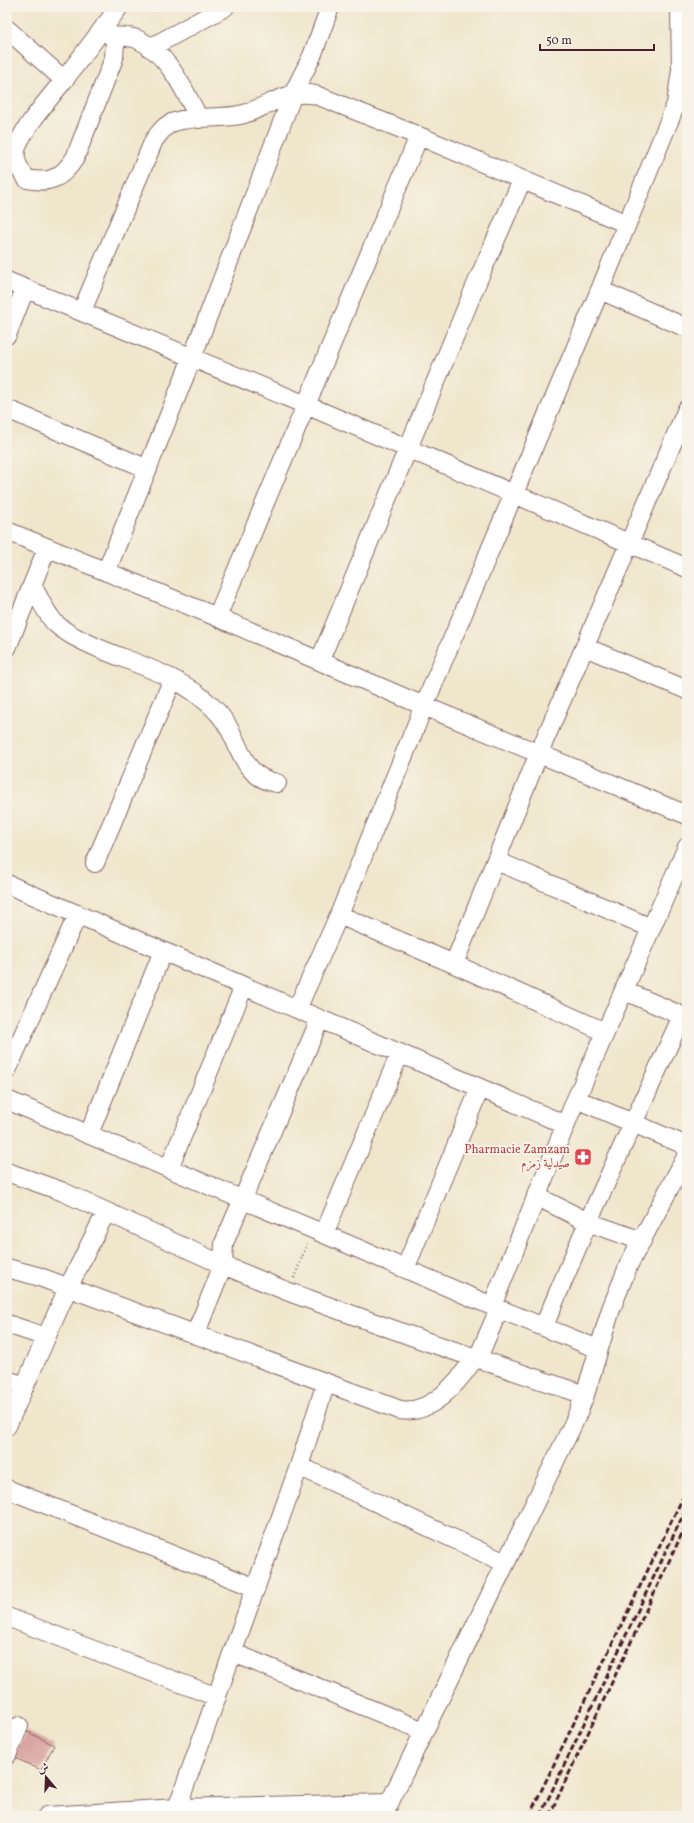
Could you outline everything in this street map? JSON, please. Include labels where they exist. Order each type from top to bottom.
[{"type":"street","points":[[109,31],[115,42],[114,58],[75,158],[68,169],[54,178],[41,182],[27,179],[18,166],[16,151],[26,129],[64,80],[109,31],[119,7]]},
{"type":"street","points":[[150,48],[225,7]]},
{"type":"street","points":[[106,572],[192,358],[293,94],[312,56],[330,7]]},
{"type":"street","points":[[297,1009],[339,916],[424,706],[600,290],[676,104],[683,85],[680,7]]},
{"type":"street","points":[[7,30],[64,80]]},
{"type":"street","points":[[109,31],[136,39],[156,52],[180,83],[199,119]]},
{"type":"street","points":[[82,312],[154,140],[163,128],[173,122],[243,114],[293,94],[304,92],[316,95],[419,136],[627,224]]},
{"type":"street","points":[[217,617],[419,136]]},
{"type":"street","points":[[320,660],[407,450],[522,180]]},
{"type":"street","points":[[7,281],[687,568]]},
{"type":"street","points":[[7,335],[25,289]]},
{"type":"street","points":[[600,290],[687,328]]},
{"type":"street","points":[[7,409],[148,469]]},
{"type":"street","points":[[454,964],[497,861],[539,753],[628,543],[682,434],[687,409]]},
{"type":"street","points":[[7,531],[320,660],[424,706],[687,815]]},
{"type":"street","points":[[7,648],[47,548]]},
{"type":"street","points":[[32,586],[42,605],[55,622],[73,637],[173,679],[195,692],[214,707],[231,732],[242,757],[256,775],[266,781],[277,783]]},
{"type":"street","points":[[585,647],[687,690]]},
{"type":"street","points":[[95,863],[173,679]]},
{"type":"street","points":[[7,1268],[68,1288],[393,1408],[409,1411],[416,1410],[440,1397],[459,1379],[476,1359],[536,1196],[576,1099],[605,1032],[625,991],[687,847]]},
{"type":"street","points":[[497,861],[651,928]]},
{"type":"street","points":[[7,884],[566,1125]]},
{"type":"street","points":[[7,1070],[78,914]]},
{"type":"street","points":[[339,916],[454,964],[605,1032]]},
{"type":"street","points":[[89,1134],[163,951]]},
{"type":"street","points":[[169,1168],[244,986]]},
{"type":"street","points":[[544,1326],[588,1222],[633,1123],[685,1017],[625,991]]},
{"type":"street","points":[[195,1335],[223,1265],[224,1243],[244,1200],[320,1019]]},
{"type":"street","points":[[319,1231],[400,1053]]},
{"type":"street","points":[[405,1269],[480,1088]]},
{"type":"street","points":[[576,1099],[687,1146]]},
{"type":"street","points":[[7,1100],[319,1231],[495,1308],[544,1326],[598,1349]]},
{"type":"street","points":[[47,1816],[109,1814],[177,1808],[386,1809],[563,1447],[585,1395],[598,1349],[629,1264],[687,1156]]},
{"type":"street","points":[[7,1172],[60,1191],[223,1265],[289,1292],[476,1359],[585,1395]]},
{"type":"street","points":[[536,1196],[588,1222],[642,1241]]},
{"type":"street","points":[[7,1426],[68,1288],[106,1212]]},
{"type":"street","points":[[7,1324],[46,1336]]},
{"type":"street","points":[[7,1380],[25,1386]]},
{"type":"street","points":[[177,1808],[234,1652],[299,1466],[326,1383]]},
{"type":"street","points":[[299,1466],[505,1563]]},
{"type":"street","points":[[7,1488],[256,1588]]},
{"type":"street","points":[[7,1617],[217,1696]]},
{"type":"street","points":[[234,1652],[424,1731]]},
{"type":"street","points":[[7,1755],[19,1726]]},
{"type":"path","points":[[289,1292],[319,1231]]},
{"type":"building","points":[[26,1731],[54,1745],[41,1770],[13,1757]]},
{"type":"railway","points":[[529,1816],[687,1489]]},
{"type":"railway","points":[[540,1816],[687,1507]]},
{"type":"railway","points":[[549,1816],[687,1523]]},
{"type":"place","name":"Pharmacie Zamzam صيدلية زمزم","points":[[583,1157]]}]
